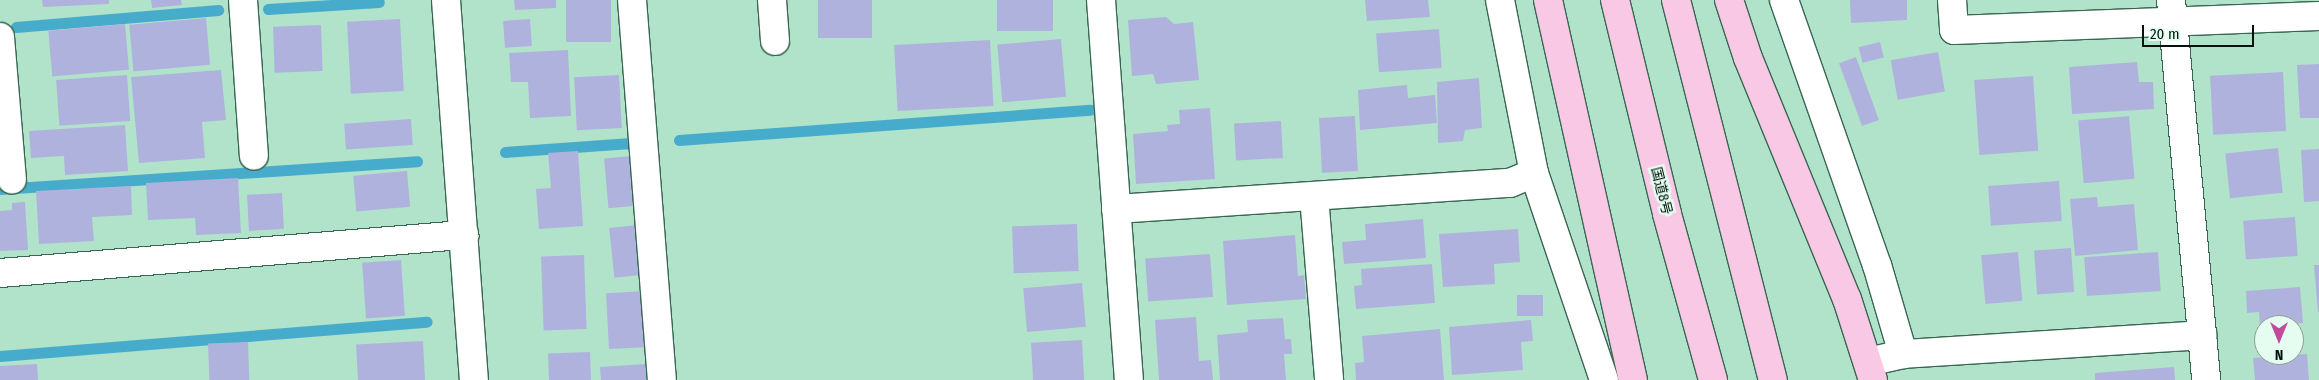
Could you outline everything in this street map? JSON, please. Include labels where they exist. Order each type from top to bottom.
[{"type":"highway","points":[[1548,0],[1633,380]]},
{"type":"highway","name":"国道8号","points":[[1615,0],[1667,214],[1713,380]]},
{"type":"highway","points":[[1676,0],[1773,380]]},
{"type":"highway","points":[[1729,0],[1748,58],[1847,299],[1871,371]]},
{"type":"street","points":[[243,0],[254,156]]},
{"type":"street","points":[[446,0],[474,380]]},
{"type":"street","points":[[632,0],[662,380]]},
{"type":"street","points":[[772,0],[775,41]]},
{"type":"street","points":[[1101,0],[1129,380]]},
{"type":"street","points":[[1500,0],[1534,173],[1604,380]]},
{"type":"street","points":[[1784,0],[1796,44],[1877,265],[1903,354]]},
{"type":"street","points":[[1952,0],[1954,30],[2172,11],[2319,16]]},
{"type":"street","points":[[2172,11],[2206,380]]},
{"type":"street","points":[[0,37],[12,180]]},
{"type":"street","points":[[1116,210],[1510,183],[1534,173]]},
{"type":"street","points":[[1314,196],[1329,380]]},
{"type":"street","points":[[0,273],[464,235]]},
{"type":"street","points":[[1871,371],[1903,354],[2202,335]]},
{"type":"building","points":[[42,0],[109,0],[109,4],[43,7]]},
{"type":"building","points":[[151,0],[181,0],[182,5],[152,8]]},
{"type":"building","points":[[514,0],[556,0],[556,8],[515,10]]},
{"type":"building","points":[[566,0],[611,0],[611,42],[566,42]]},
{"type":"building","points":[[818,0],[872,0],[872,38],[818,38]]},
{"type":"building","points":[[997,0],[1053,0],[1053,31],[997,31]]},
{"type":"building","points":[[1365,0],[1428,0],[1430,17],[1367,21]]},
{"type":"building","points":[[1850,0],[1907,0],[1907,20],[1851,23]]},
{"type":"building","points":[[1166,17],[1174,24],[1193,22],[1199,80],[1156,84],[1153,74],[1132,76],[1128,20]]},
{"type":"building","points":[[206,18],[210,65],[133,72],[129,25]]},
{"type":"building","points":[[400,19],[404,91],[351,94],[347,22]]},
{"type":"building","points":[[530,19],[532,46],[505,48],[503,21]]},
{"type":"building","points":[[125,24],[129,70],[52,77],[48,31]]},
{"type":"building","points":[[321,25],[323,71],[275,73],[273,27]]},
{"type":"building","points":[[1439,29],[1442,68],[1379,72],[1376,33]]},
{"type":"building","points":[[1061,39],[1066,97],[1002,102],[997,45]]},
{"type":"building","points":[[990,40],[993,106],[898,111],[894,45]]},
{"type":"building","points":[[1880,42],[1884,58],[1863,63],[1859,47]]},
{"type":"building","points":[[568,50],[571,116],[530,118],[528,82],[511,82],[509,53]]},
{"type":"building","points":[[1938,52],[1945,91],[1898,100],[1891,60]]},
{"type":"building","points":[[1856,57],[1879,120],[1862,126],[1839,63]]},
{"type":"building","points":[[2137,62],[2139,82],[2153,82],[2154,109],[2072,114],[2069,67]]},
{"type":"building","points":[[2319,64],[2319,118],[2300,118],[2297,65]]},
{"type":"building","points":[[221,70],[226,120],[202,122],[205,158],[139,163],[131,77]]},
{"type":"building","points":[[2283,72],[2286,131],[2213,135],[2210,76]]},
{"type":"building","points":[[127,75],[130,121],[59,126],[56,80]]},
{"type":"building","points":[[619,75],[622,128],[577,130],[574,77]]},
{"type":"building","points":[[2033,76],[2038,151],[1979,155],[1974,80]]},
{"type":"building","points":[[1479,78],[1482,128],[1465,130],[1463,141],[1438,143],[1437,82]]},
{"type":"building","points":[[1407,85],[1408,98],[1435,95],[1437,123],[1360,130],[1358,90]]},
{"type":"building","points":[[1210,108],[1215,179],[1136,184],[1133,134],[1168,131],[1167,125],[1180,124],[1179,110]]},
{"type":"building","points":[[1355,116],[1358,171],[1322,173],[1319,118]]},
{"type":"building","points":[[2129,116],[2134,179],[2084,183],[2078,120]]},
{"type":"building","points":[[411,119],[413,145],[346,150],[344,124]]},
{"type":"building","points":[[1281,121],[1283,158],[1236,160],[1234,123]]},
{"type":"building","points":[[125,125],[128,171],[65,175],[64,156],[31,158],[29,131]]},
{"type":"building","points":[[2278,148],[2283,193],[2230,198],[2225,154]]},
{"type":"building","points":[[2319,149],[2319,201],[2304,202],[2301,150]]},
{"type":"building","points":[[578,151],[583,226],[539,229],[536,189],[551,188],[548,153]]},
{"type":"building","points":[[632,156],[636,206],[608,208],[604,158]]},
{"type":"building","points":[[407,171],[410,207],[356,212],[353,176]]},
{"type":"building","points":[[238,178],[241,233],[196,235],[195,218],[148,220],[146,183]]},
{"type":"building","points":[[2059,181],[2062,221],[1991,226],[1988,186]]},
{"type":"building","points":[[131,186],[132,215],[92,217],[94,241],[39,244],[36,191]]},
{"type":"building","points":[[282,193],[284,229],[249,231],[247,195]]},
{"type":"building","points":[[2097,197],[2098,207],[2134,204],[2138,250],[2075,256],[2070,199]]},
{"type":"building","points":[[25,202],[28,250],[0,251],[0,211],[12,210],[12,203]]},
{"type":"building","points":[[2295,217],[2298,256],[2246,260],[2243,221]]},
{"type":"building","points":[[1423,219],[1426,258],[1344,264],[1342,242],[1366,240],[1365,224]]},
{"type":"building","points":[[1077,224],[1079,271],[1014,273],[1012,226]]},
{"type":"building","points":[[637,225],[642,275],[614,278],[609,228]]},
{"type":"building","points":[[1518,229],[1520,262],[1494,264],[1495,284],[1443,287],[1439,234]]},
{"type":"building","points":[[1295,235],[1298,276],[1304,275],[1306,299],[1227,305],[1223,241]]},
{"type":"building","points":[[2071,248],[2074,292],[2037,294],[2034,251]]},
{"type":"building","points":[[2018,252],[2022,301],[1985,304],[1981,255]]},
{"type":"building","points":[[2158,252],[2161,291],[2087,296],[2084,257]]},
{"type":"building","points":[[1210,254],[1213,297],[1148,301],[1145,259]]},
{"type":"building","points":[[584,255],[587,329],[544,330],[541,257]]},
{"type":"building","points":[[401,260],[405,316],[366,319],[362,263]]},
{"type":"building","points":[[1432,264],[1435,303],[1356,309],[1354,286],[1362,285],[1361,269]]},
{"type":"building","points":[[2314,265],[2319,265],[2319,312],[2318,312]]},
{"type":"building","points":[[1082,283],[1086,327],[1027,332],[1023,288]]},
{"type":"building","points":[[2300,287],[2302,315],[2259,315],[2259,312],[2247,313],[2246,291]]},
{"type":"building","points":[[648,291],[651,347],[609,349],[606,293]]},
{"type":"building","points":[[1517,295],[1543,295],[1543,316],[1517,316]]},
{"type":"building","points":[[1196,317],[1199,361],[1211,360],[1213,380],[1159,380],[1155,320]]},
{"type":"building","points":[[1283,318],[1285,339],[1291,339],[1292,354],[1284,354],[1286,380],[1220,380],[1217,335],[1248,332],[1247,320]]},
{"type":"building","points":[[1531,320],[1533,341],[1521,342],[1523,370],[1452,375],[1449,327]]},
{"type":"building","points":[[1440,329],[1444,380],[1356,380],[1355,363],[1364,362],[1362,336]]},
{"type":"building","points":[[1082,340],[1084,380],[1033,380],[1031,343]]},
{"type":"building","points":[[423,341],[425,380],[358,380],[356,345]]},
{"type":"building","points":[[248,342],[249,380],[209,380],[208,343]]},
{"type":"building","points":[[590,352],[591,380],[549,380],[548,353]]},
{"type":"building","points":[[2304,354],[2307,354],[2309,380],[2255,380],[2253,358],[2254,365],[2304,365]]},
{"type":"building","points":[[37,364],[38,380],[0,380],[0,366]]},
{"type":"building","points":[[646,364],[646,380],[601,380],[600,367]]},
{"type":"building","points":[[2174,367],[2175,380],[2095,380],[2095,373]]},
{"type":"waterway","points":[[268,9],[379,2]]},
{"type":"waterway","points":[[16,27],[218,10]]},
{"type":"waterway","points":[[679,140],[1090,110]]},
{"type":"waterway","points":[[505,152],[631,143]]},
{"type":"waterway","points":[[0,189],[417,161]]},
{"type":"waterway","points":[[0,356],[427,322]]}]
